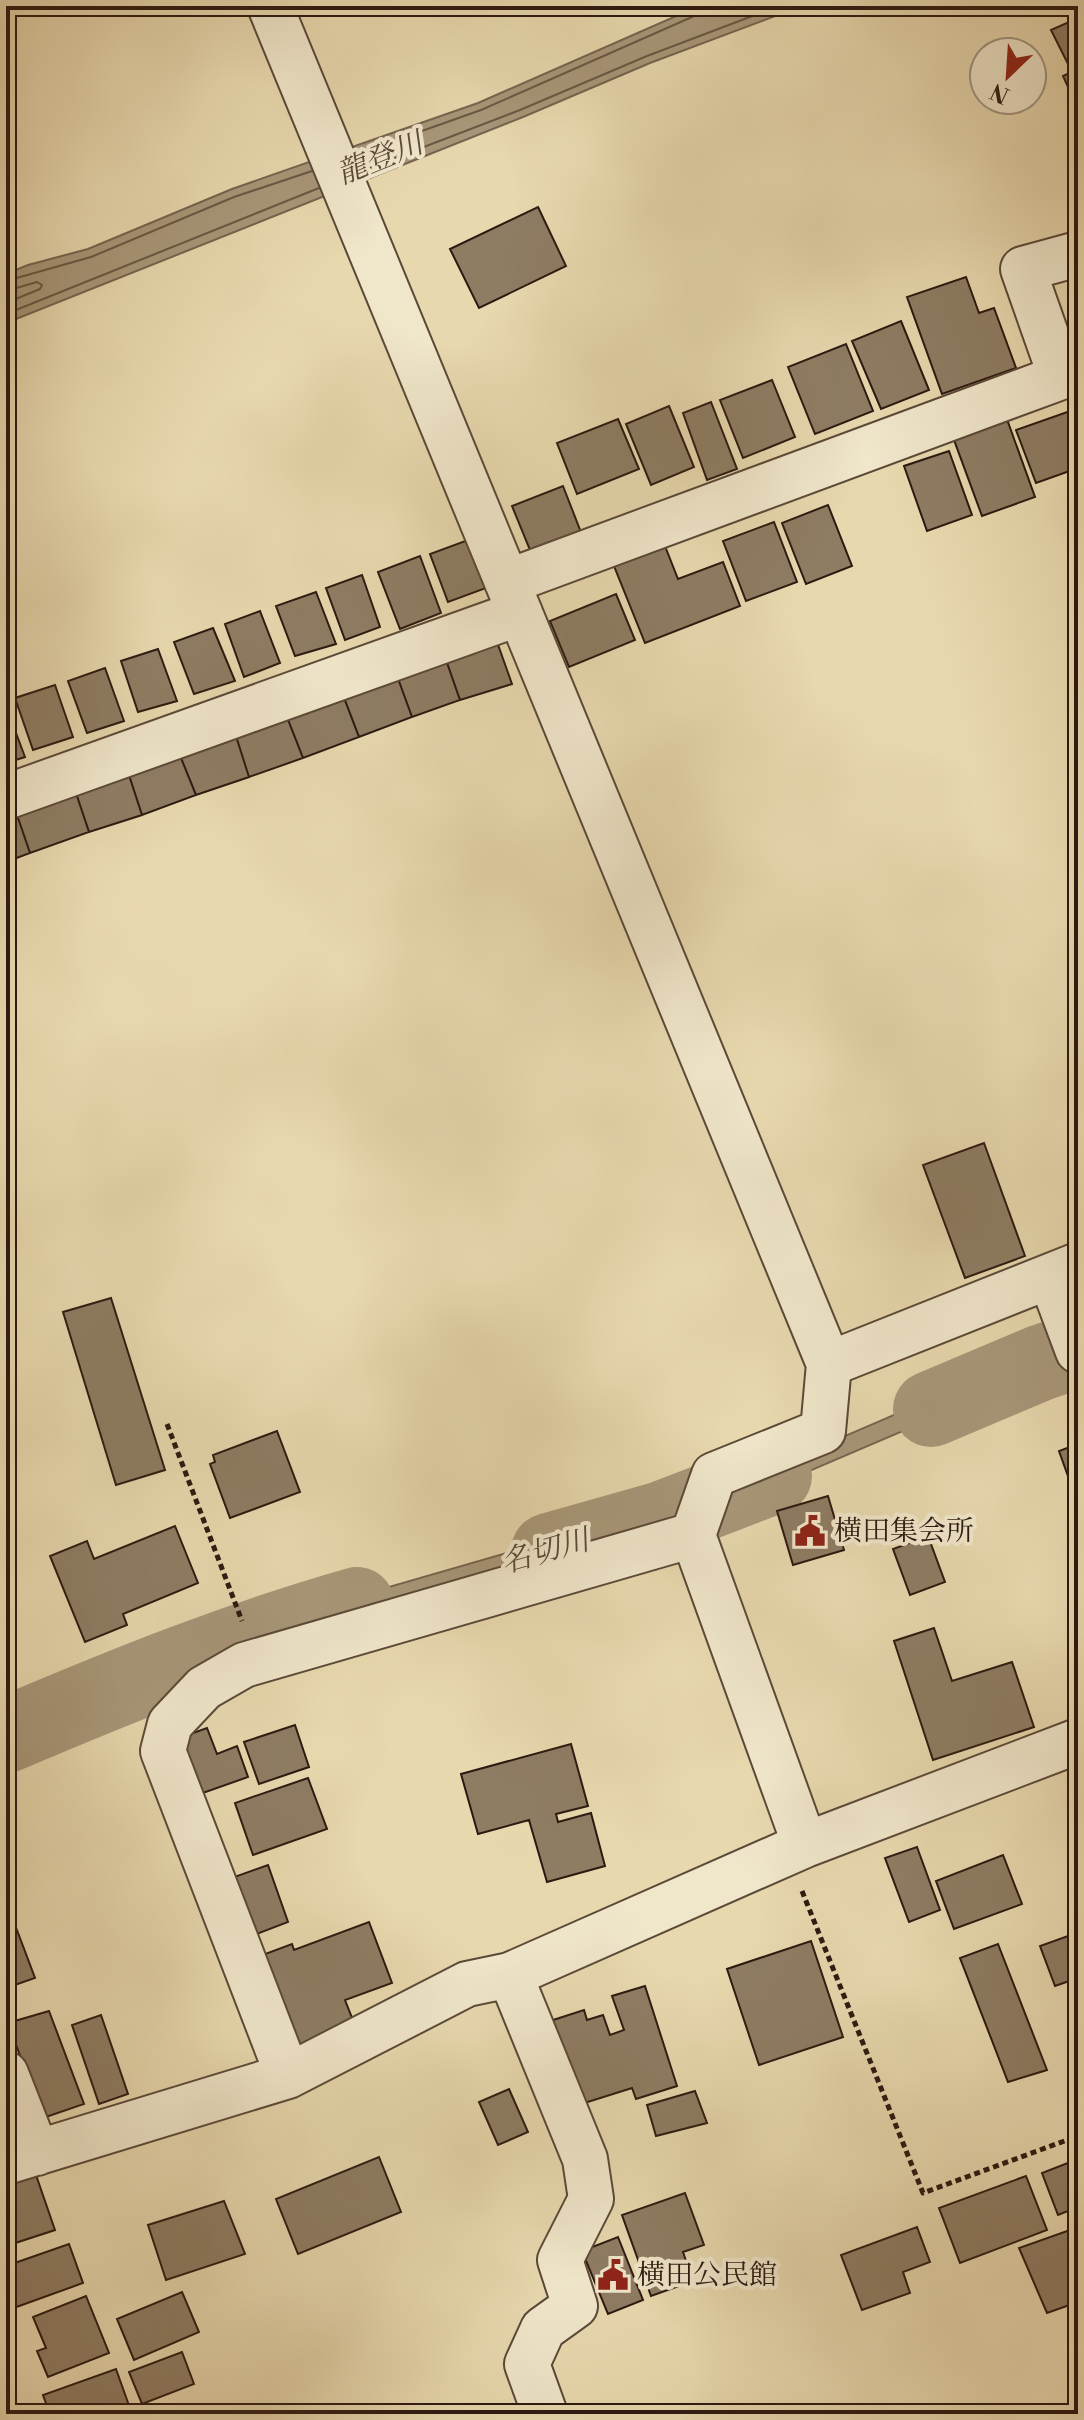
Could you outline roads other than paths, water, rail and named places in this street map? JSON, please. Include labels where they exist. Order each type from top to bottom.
[{"type":"street","points":[[270,6],[829,1364],[823,1431],[714,1475],[693,1535],[796,1849]]},
{"type":"street","points":[[6,797],[514,598],[1061,377],[1023,269],[1078,254]]},
{"type":"street","points":[[829,1364],[1064,1271],[1078,1351]]},
{"type":"street","points":[[288,2076],[163,1751],[170,1724],[204,1688],[244,1665],[693,1535]]},
{"type":"street","points":[[6,2074],[22,2158],[288,2076],[467,1984],[510,1975],[796,1849],[1078,1741]]},
{"type":"street","points":[[510,1975],[585,2159],[591,2199],[560,2260],[575,2306],[543,2329],[527,2364],[545,2414]]},
{"type":"water","name":"龍登川","points":[[699,6],[802,6],[650,63],[523,117],[6,323],[6,274],[88,249],[232,189],[478,103]]},
{"type":"water","points":[[1024,1359],[1031,1376],[723,1508],[715,1492]]},
{"type":"water","points":[[648,1512],[653,1531],[260,1647],[254,1626]]},
{"type":"water","points":[[227,1635],[232,1654],[6,1743],[6,1724]]},
{"type":"waterway","name":"名切川","points":[[931,1409],[1078,1350]]},
{"type":"waterway","name":"名切川","points":[[549,1551],[662,1519],[774,1476]]},
{"type":"waterway","name":"名切川","points":[[6,1735],[180,1664],[357,1605]]},
{"type":"place","name":"横田集会所","points":[[810,1531]]},
{"type":"place","name":"横田公民館","points":[[613,2275]]}]
